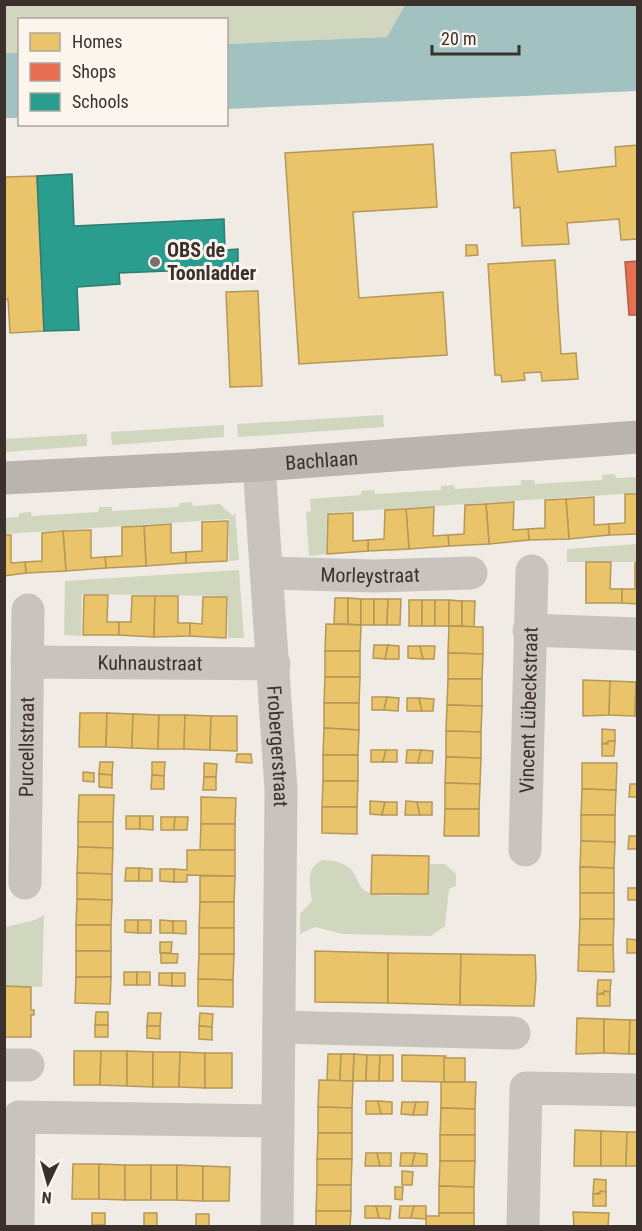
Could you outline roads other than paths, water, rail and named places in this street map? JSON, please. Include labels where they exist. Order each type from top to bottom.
[{"type":"street","name":"Bachlaan","points":[[4,478],[259,465],[638,437]]},
{"type":"street","name":"Frobergerstraat","points":[[259,465],[281,790],[278,1227]]},
{"type":"street","name":"Vincent Lübeckstraat","points":[[525,850],[532,571]]},
{"type":"street","name":"Morleystraat","points":[[268,573],[375,576],[471,573]]},
{"type":"street","name":"Purcellstraat","points":[[25,883],[28,610]]},
{"type":"street","points":[[529,630],[638,634]]},
{"type":"street","name":"Kuhnaustraat","points":[[27,662],[274,664]]},
{"type":"street","points":[[279,1028],[514,1033]]},
{"type":"street","points":[[523,1227],[526,1088],[638,1090]]},
{"type":"street","points":[[18,1227],[19,1117],[278,1122]]},
{"type":"water","points":[[405,5],[637,5],[637,91],[228,109],[228,44],[387,37]]},
{"type":"water","points":[[5,53],[18,53],[18,118],[5,118]]},
{"type":"place","name":"OBS de Toonladder","points":[[155,262]]}]
